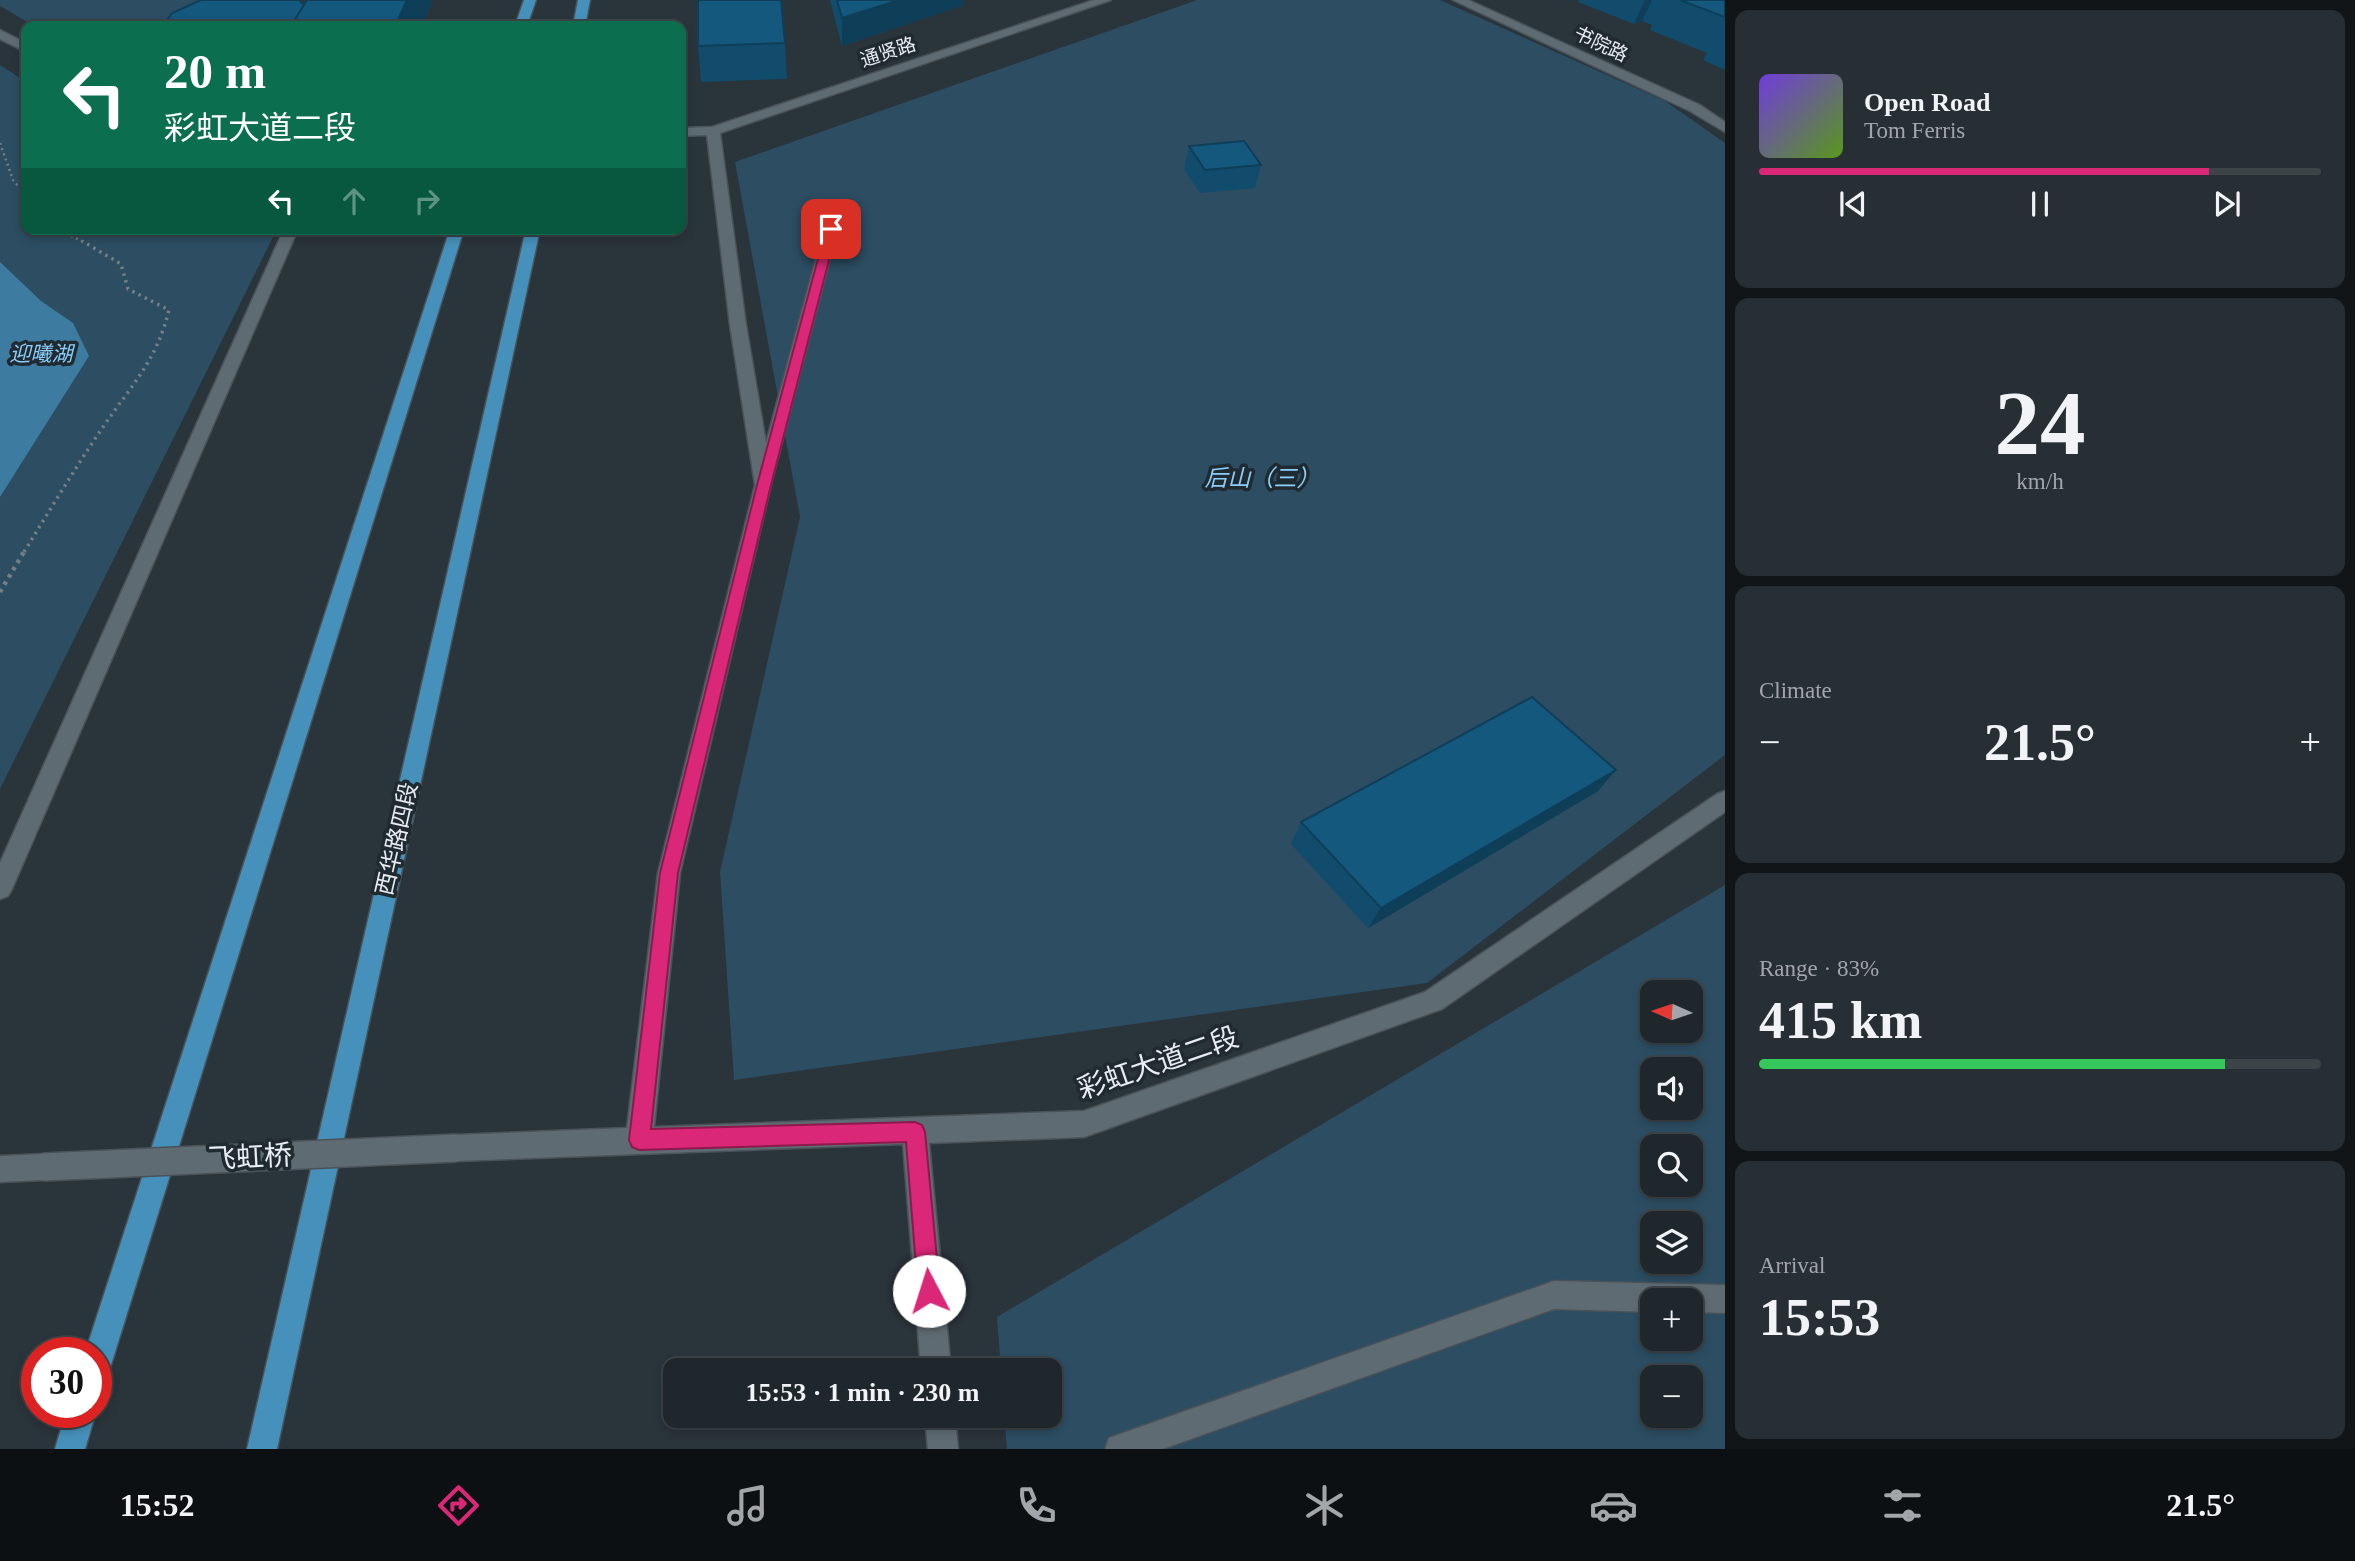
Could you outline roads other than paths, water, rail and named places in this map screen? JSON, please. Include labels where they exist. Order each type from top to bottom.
[{"type":"main road","points":[[523,21],[530,0]]},
{"type":"main road","points":[[580,21],[584,0]]},
{"type":"main road","points":[[105,1337],[455,235]]},
{"type":"main road","name":"西华路四段","points":[[262,1449],[532,235]]},
{"type":"main road","points":[[70,1449],[76,1428]]},
{"type":"street","name":"通贤路","points":[[686,132],[713,131],[1105,0]]},
{"type":"street","name":"书院路","points":[[1459,0],[1695,108],[1725,128]]},
{"type":"street","points":[[0,34],[21,45]]},
{"type":"street","points":[[713,131],[738,325],[764,485]]},
{"type":"street","points":[[639,1140],[669,873],[764,485],[831,229]]},
{"type":"street","points":[[0,889],[288,235]]},
{"type":"street","name":"彩虹大道二段","points":[[456,1147],[1084,1125],[1433,1001],[1725,800]]},
{"type":"street","points":[[915,1132],[935,1358]]},
{"type":"street","name":"飞虹桥","points":[[0,1169],[456,1147]]},
{"type":"street","points":[[1120,1449],[1553,1294],[1725,1299]]},
{"type":"street","points":[[941,1428],[943,1449]]},
{"type":"water","name":"迎曦湖","points":[[0,262],[41,301],[73,323],[89,356],[0,497]]},
{"type":"park label","name":"后山（三）","points":[[1262,478]]}]
